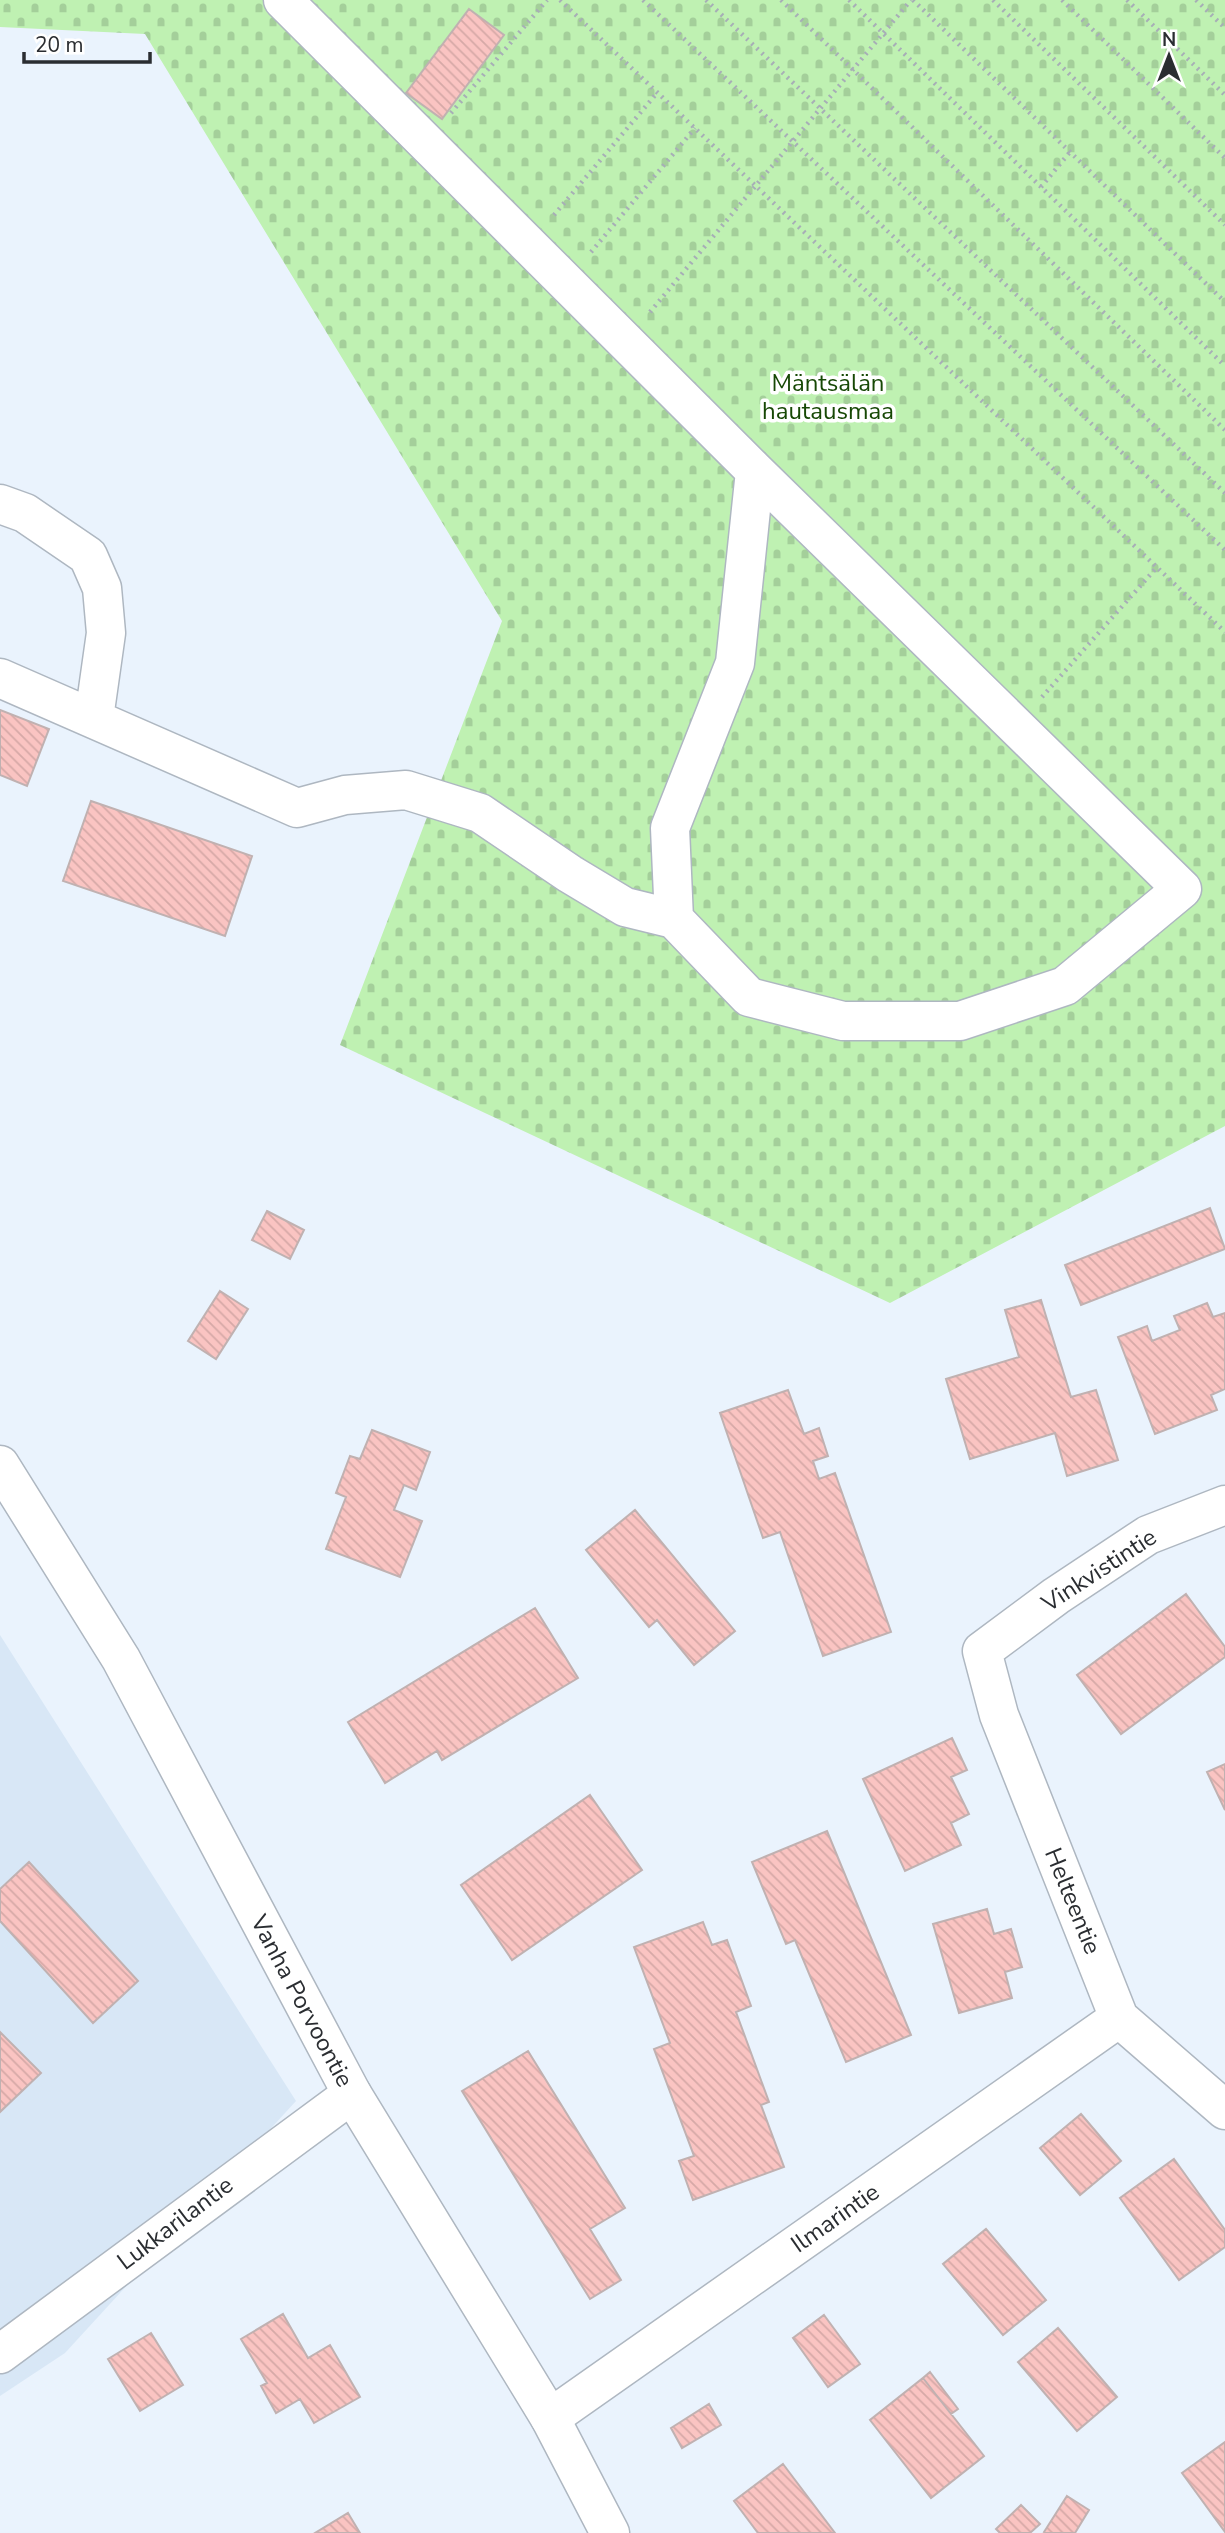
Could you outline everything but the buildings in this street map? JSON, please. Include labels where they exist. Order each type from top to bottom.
[{"type":"street","points":[[0,678],[297,808],[345,795],[406,790],[480,813],[570,874],[625,907],[674,919],[749,997],[843,1021],[960,1021],[1065,986],[1182,889],[755,471],[283,0]]},
{"type":"street","points":[[674,919],[670,828],[734,663],[755,471]]},
{"type":"street","points":[[0,504],[25,513],[88,556],[93,567],[102,588],[106,633],[94,718]]},
{"type":"street","name":"Vanha Porvoontie","points":[[0,1465],[121,1659],[352,2094],[550,2418],[610,2533]]},
{"type":"street","name":"Vinkvistintie","points":[[982,1651],[1148,1535],[1225,1505]]},
{"type":"street","name":"Helteentie","points":[[982,1651],[999,1715],[1119,2018],[1225,2110]]},
{"type":"street","name":"Ilmarintie","points":[[550,2418],[1119,2018]]},
{"type":"street","name":"Lukkarilantie","points":[[0,2354],[352,2094]]},
{"type":"path","points":[[425,142],[547,0]]},
{"type":"path","points":[[560,0],[1225,632]]},
{"type":"path","points":[[643,0],[1225,550]]},
{"type":"path","points":[[706,0],[1225,493]]},
{"type":"path","points":[[781,0],[1225,430]]},
{"type":"path","points":[[849,0],[1225,366]]},
{"type":"path","points":[[625,342],[882,32],[912,0],[1225,302]]},
{"type":"path","points":[[993,0],[1225,225]]},
{"type":"path","points":[[1062,0],[1225,158]]},
{"type":"path","points":[[1127,0],[1225,95]]},
{"type":"path","points":[[1196,0],[1225,28]]},
{"type":"path","points":[[528,245],[657,93]]},
{"type":"path","points":[[566,282],[695,128]]},
{"type":"path","points":[[1041,187],[1070,152]]},
{"type":"path","points":[[1016,727],[1157,567]]},
{"type":"shaded area","points":[[0,1635],[296,2101],[65,2353],[0,2396]]},
{"type":"green space","name":"Mäntsälän hautausmaa","points":[[0,0],[1225,0],[1225,1126],[890,1303],[340,1045],[502,621],[145,34],[0,27]]}]
